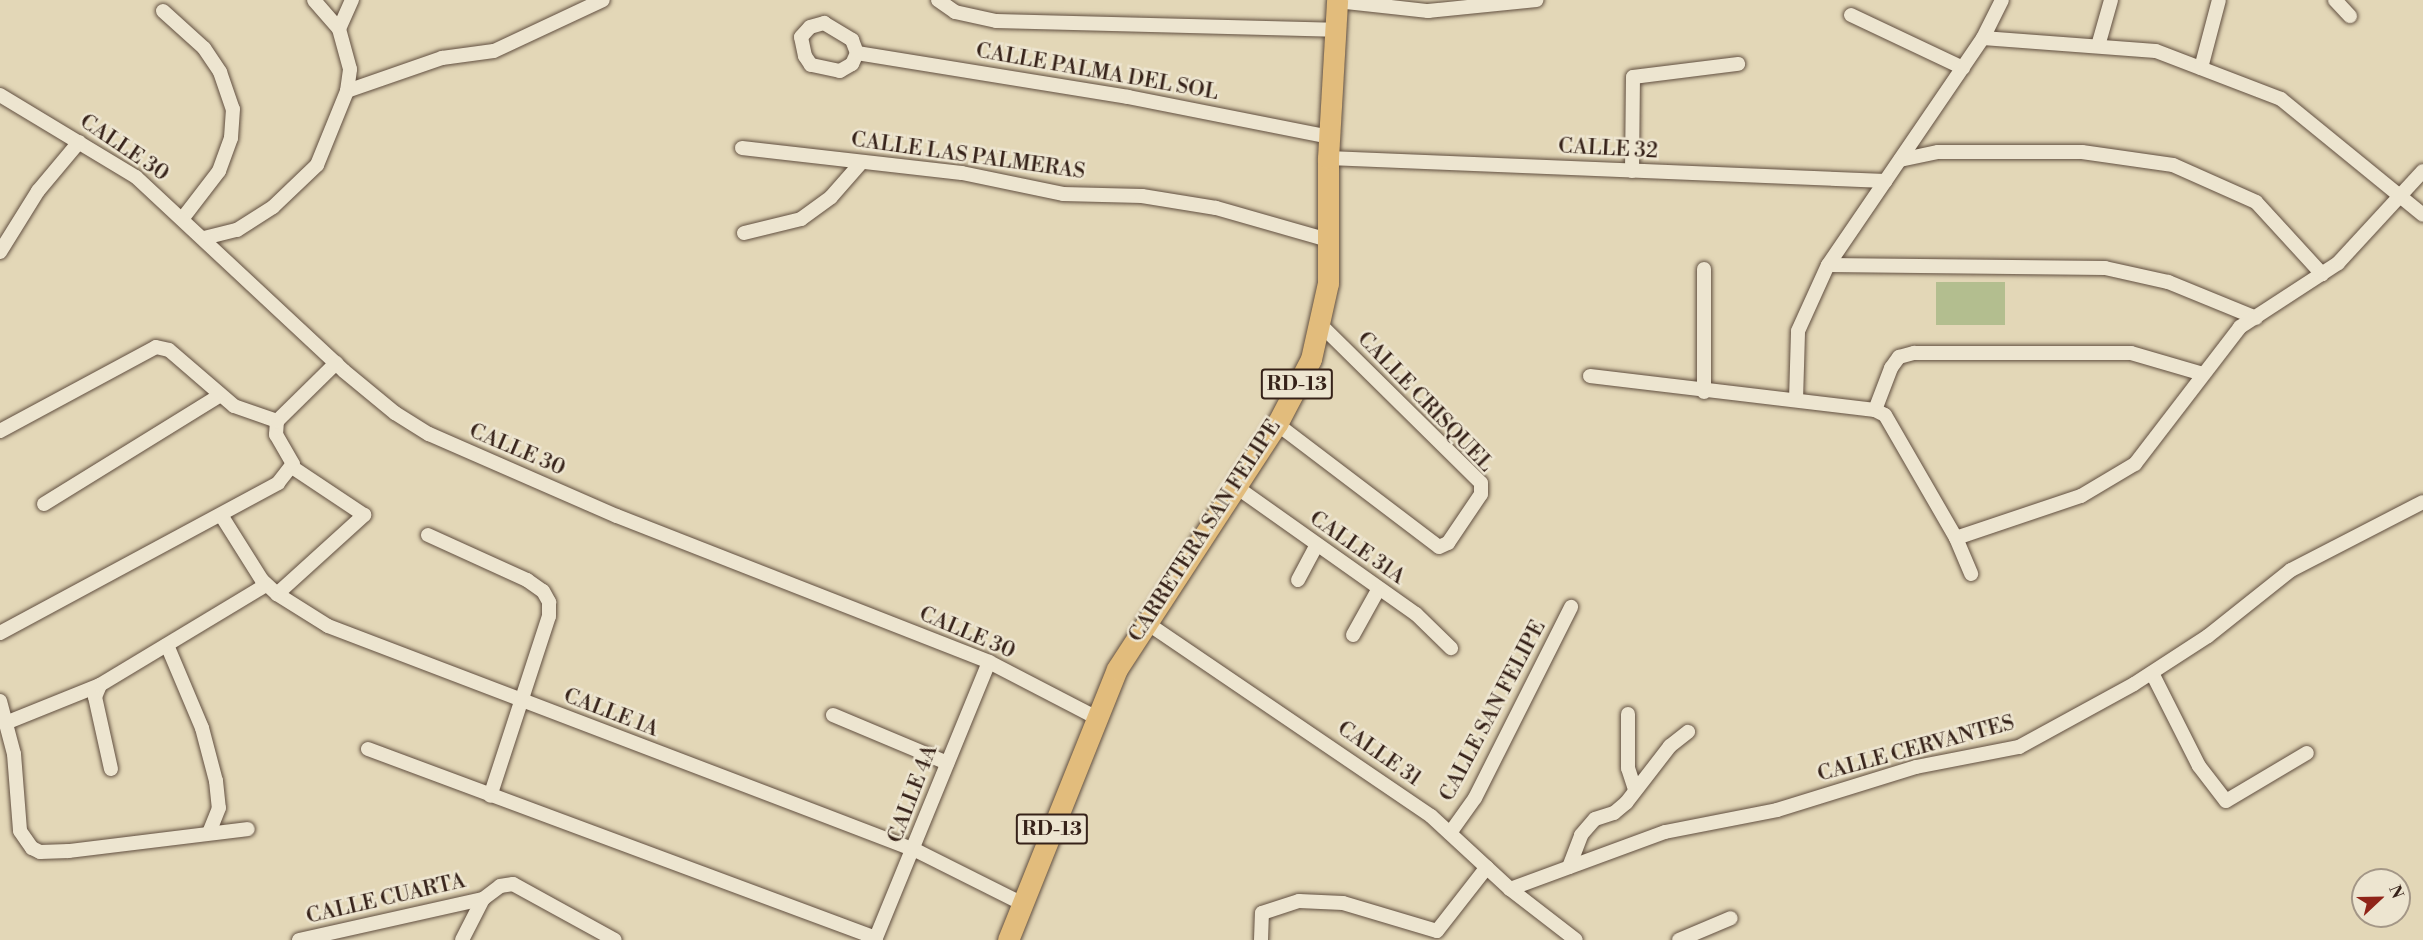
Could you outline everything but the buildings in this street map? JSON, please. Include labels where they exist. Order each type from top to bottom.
[{"type":"main road","name":"CARRETERA SAN FELIPE","points":[[1008,940],[1095,717],[1144,621],[1276,424],[1311,359],[1321,325],[1328,283],[1329,147],[1337,1]]},
{"type":"street","points":[[204,238],[237,230],[273,207],[318,165],[346,91],[350,69],[339,29],[314,0]]},
{"type":"street","points":[[339,29],[350,0]]},
{"type":"street","points":[[346,91],[442,58],[494,51],[603,0]]},
{"type":"street","points":[[938,0],[955,12],[996,21],[1334,30]]},
{"type":"street","points":[[1337,1],[1428,11],[1536,0]]},
{"type":"street","points":[[1796,400],[1798,331],[1828,265],[1983,39],[2002,0]]},
{"type":"street","points":[[2098,46],[2111,0]]},
{"type":"street","points":[[2201,68],[2219,0]]},
{"type":"street","points":[[2335,0],[2350,16]]},
{"type":"street","points":[[163,11],[204,48],[220,72],[232,109],[231,138],[219,171],[183,218]]},
{"type":"street","points":[[1851,15],[1963,68]]},
{"type":"street","points":[[1983,39],[2156,51],[2281,99],[2401,194],[2423,215]]},
{"type":"street","name":"CALLE PALMA DEL SOL","points":[[857,53],[1128,97],[1329,147]]},
{"type":"street","points":[[1632,171],[1633,77],[1738,64]]},
{"type":"street","name":"CALLE 30","points":[[0,95],[136,177],[183,218],[336,363],[395,413],[472,455],[989,662],[1095,717]]},
{"type":"street","points":[[0,252],[38,191],[79,142]]},
{"type":"street","name":"CALLE 32","points":[[1329,147],[1632,171],[1886,181]]},
{"type":"street","name":"CALLE LAS PALMERAS","points":[[742,148],[962,173],[1063,194],[1142,196],[1216,208],[1328,240]]},
{"type":"street","points":[[1900,160],[1938,152],[2082,152],[2173,165],[2256,202],[2322,274]]},
{"type":"street","points":[[744,233],[801,219],[831,197],[861,163]]},
{"type":"street","points":[[1956,538],[2081,496],[2135,464],[2240,327],[2338,263],[2423,171]]},
{"type":"street","points":[[1828,265],[2105,268],[2168,282],[2256,318]]},
{"type":"street","points":[[1704,269],[1704,392]]},
{"type":"street","name":"CALLE CRISQUEL","points":[[1276,424],[1439,547],[1448,543],[1481,494],[1481,483],[1321,325]]},
{"type":"street","points":[[0,431],[156,347],[169,350],[219,396],[254,416],[277,421]]},
{"type":"street","points":[[1875,410],[1891,368],[1899,357],[1914,353],[2131,353],[2203,374]]},
{"type":"street","points":[[8,722],[100,685],[167,645],[272,589],[364,515],[292,467],[276,435],[277,421],[336,363]]},
{"type":"street","points":[[1590,376],[1704,392],[1875,410],[1885,415],[1956,538],[1971,574]]},
{"type":"street","points":[[44,504],[219,396]]},
{"type":"street","points":[[0,633],[271,489],[292,467]]},
{"type":"street","name":"CALLE 31A","points":[[1234,486],[1378,590],[1416,614],[1451,648]]},
{"type":"street","name":"CALLE CERVANTES","points":[[1510,889],[1665,832],[1777,810],[1916,767],[2019,747],[2152,673],[2208,636],[2291,570],[2423,502]]},
{"type":"street","name":"CALLE 1A","points":[[221,515],[272,589],[328,626],[915,850],[1023,904]]},
{"type":"street","points":[[428,535],[543,591],[549,602],[549,616],[490,796]]},
{"type":"street","points":[[1298,580],[1317,545]]},
{"type":"street","points":[[1353,635],[1378,590]]},
{"type":"street","name":"CALLE SAN FELIPE","points":[[1450,833],[1491,768],[1571,607]]},
{"type":"street","name":"CALLE 31","points":[[1144,621],[1296,723],[1450,833],[1510,889],[1576,940]]},
{"type":"street","points":[[167,645],[202,728],[216,781],[219,808],[209,833]]},
{"type":"street","name":"CALLE 4A","points":[[876,939],[915,850],[946,763],[989,662]]},
{"type":"street","points":[[2152,673],[2199,765],[2226,801],[2307,753]]},
{"type":"street","points":[[100,685],[95,697],[111,769]]},
{"type":"street","points":[[0,701],[8,722],[21,831],[32,848],[60,852],[248,829]]},
{"type":"street","points":[[1628,714],[1628,768],[1635,790]]},
{"type":"street","points":[[833,715],[946,763]]},
{"type":"street","points":[[1569,867],[1581,835],[1595,819],[1614,813],[1626,803],[1670,746],[1688,732]]},
{"type":"street","points":[[368,749],[876,939]]},
{"type":"street","points":[[1261,940],[1262,913],[1299,901],[1343,903],[1437,931],[1487,867]]},
{"type":"street","name":"CALLE CUARTA","points":[[299,940],[483,899],[500,886],[513,884],[615,940]]},
{"type":"street","points":[[462,940],[483,899]]},
{"type":"street","points":[[1679,940],[1731,918]]},
{"type":"green space","points":[[1936,282],[2005,282],[2005,325],[1936,325]]}]
